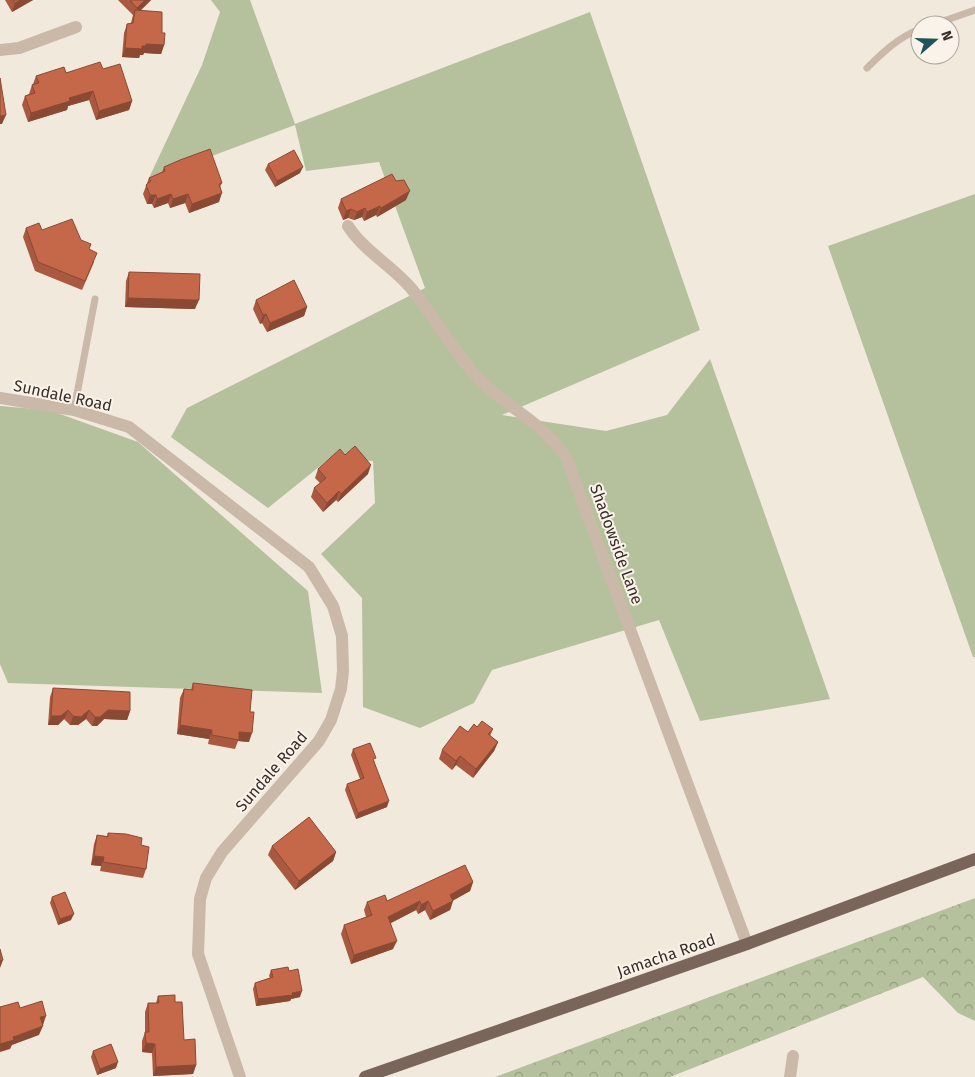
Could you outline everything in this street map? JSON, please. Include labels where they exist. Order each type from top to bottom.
[{"type":"main road","name":"Jamacha Road","points":[[365,1077],[747,944],[975,859]]},
{"type":"street","points":[[0,50],[19,48],[76,27]]},
{"type":"street","name":"Shadowside Lane","points":[[348,226],[359,242],[394,270],[411,288],[467,364],[492,391],[543,429],[566,457],[747,944]]},
{"type":"street","name":"Sundale Road","points":[[0,398],[74,410],[129,427],[295,554],[309,567],[323,586],[333,606],[342,636],[343,671],[341,688],[331,720],[319,741],[222,852],[206,878],[200,899],[198,954],[240,1077]]},
{"type":"street","points":[[790,1077],[793,1056]]},
{"type":"lane","points":[[960,15],[975,10]]},
{"type":"lane","points":[[867,68],[890,46],[910,33]]},
{"type":"lane","points":[[74,410],[95,299]]},
{"type":"green space","points":[[211,0],[250,0],[295,124],[590,12],[700,330],[502,415],[606,431],[667,415],[710,359],[830,699],[700,721],[659,620],[492,670],[474,703],[420,728],[363,707],[362,598],[321,554],[375,503],[373,461],[330,458],[268,508],[171,437],[187,408],[425,288],[379,162],[306,171],[295,125],[148,180],[202,65],[220,12]]},
{"type":"green space","points":[[975,194],[975,657],[973,657],[828,246]]},
{"type":"green space","points":[[0,406],[49,410],[138,442],[308,591],[322,693],[8,683],[0,664]]},
{"type":"green space","points":[[975,898],[975,1021],[958,1013],[923,977],[670,1077],[495,1077]]},
{"type":"building","points":[[130,0],[145,0],[137,8]]},
{"type":"building","points":[[135,10],[162,12],[162,33],[165,33],[164,45],[146,44],[146,46],[142,46],[142,49],[125,48],[127,24],[133,23]]},
{"type":"building","points":[[100,62],[103,69],[120,64],[132,101],[99,111],[93,91],[69,98],[70,101],[31,113],[25,96],[35,93],[32,85],[39,83],[36,76],[64,67],[66,73]]},
{"type":"building","points":[[0,78],[6,115],[0,116]]},
{"type":"building","points":[[210,149],[222,183],[219,184],[222,193],[192,204],[188,194],[173,199],[171,194],[157,199],[156,195],[150,195],[146,185],[151,181],[149,178],[165,171],[164,167]]},
{"type":"building","points":[[294,150],[303,167],[277,181],[268,164]]},
{"type":"building","points":[[392,174],[396,181],[404,180],[410,191],[381,208],[380,206],[367,212],[365,208],[357,212],[351,209],[346,211],[341,199]]},
{"type":"building","points":[[72,219],[81,240],[91,244],[89,249],[97,253],[85,281],[38,262],[26,228],[39,223],[42,230]]},
{"type":"building","points":[[129,272],[200,274],[199,300],[128,298]]},
{"type":"building","points":[[294,280],[307,307],[270,323],[266,314],[263,315],[256,300]]},
{"type":"building","points":[[355,446],[371,465],[341,494],[339,491],[327,503],[314,488],[326,478],[318,469],[340,449],[345,455]]},
{"type":"building","points":[[193,683],[252,690],[250,712],[254,712],[252,733],[239,732],[239,740],[212,735],[212,730],[180,725],[184,689],[193,690]]},
{"type":"building","points":[[53,688],[130,692],[130,711],[108,710],[100,717],[95,717],[89,710],[81,717],[73,716],[68,710],[61,716],[51,716]]},
{"type":"building","points":[[482,721],[493,729],[488,734],[498,742],[476,769],[460,756],[456,761],[442,750],[460,726],[468,732],[474,724],[477,727]]},
{"type":"building","points":[[370,743],[376,758],[373,759],[389,801],[358,813],[347,784],[364,778],[353,749]]},
{"type":"building","points":[[309,817],[336,852],[299,881],[272,846]]},
{"type":"building","points":[[108,833],[126,834],[142,838],[141,845],[149,847],[146,869],[103,862],[104,857],[94,856],[97,835],[108,837]]},
{"type":"building","points":[[465,865],[473,882],[450,895],[453,901],[433,911],[428,901],[421,905],[420,901],[388,917],[397,941],[354,955],[344,925],[372,915],[367,902],[385,895],[387,901]]},
{"type":"building","points":[[65,892],[74,914],[60,919],[52,897]]},
{"type":"building","points":[[0,949],[3,960],[0,961]]},
{"type":"building","points":[[288,967],[289,971],[298,969],[302,991],[292,993],[293,995],[258,999],[255,983],[273,977],[271,970]]},
{"type":"building","points":[[175,995],[175,1002],[182,1002],[184,1040],[195,1039],[196,1065],[156,1067],[155,1044],[146,1043],[145,1032],[149,1032],[148,1003],[159,1003],[158,996]]},
{"type":"building","points":[[42,1001],[46,1016],[40,1017],[43,1026],[13,1037],[14,1040],[0,1044],[0,1007],[18,1002],[20,1008]]},
{"type":"building","points":[[111,1044],[118,1062],[100,1069],[93,1051]]}]
